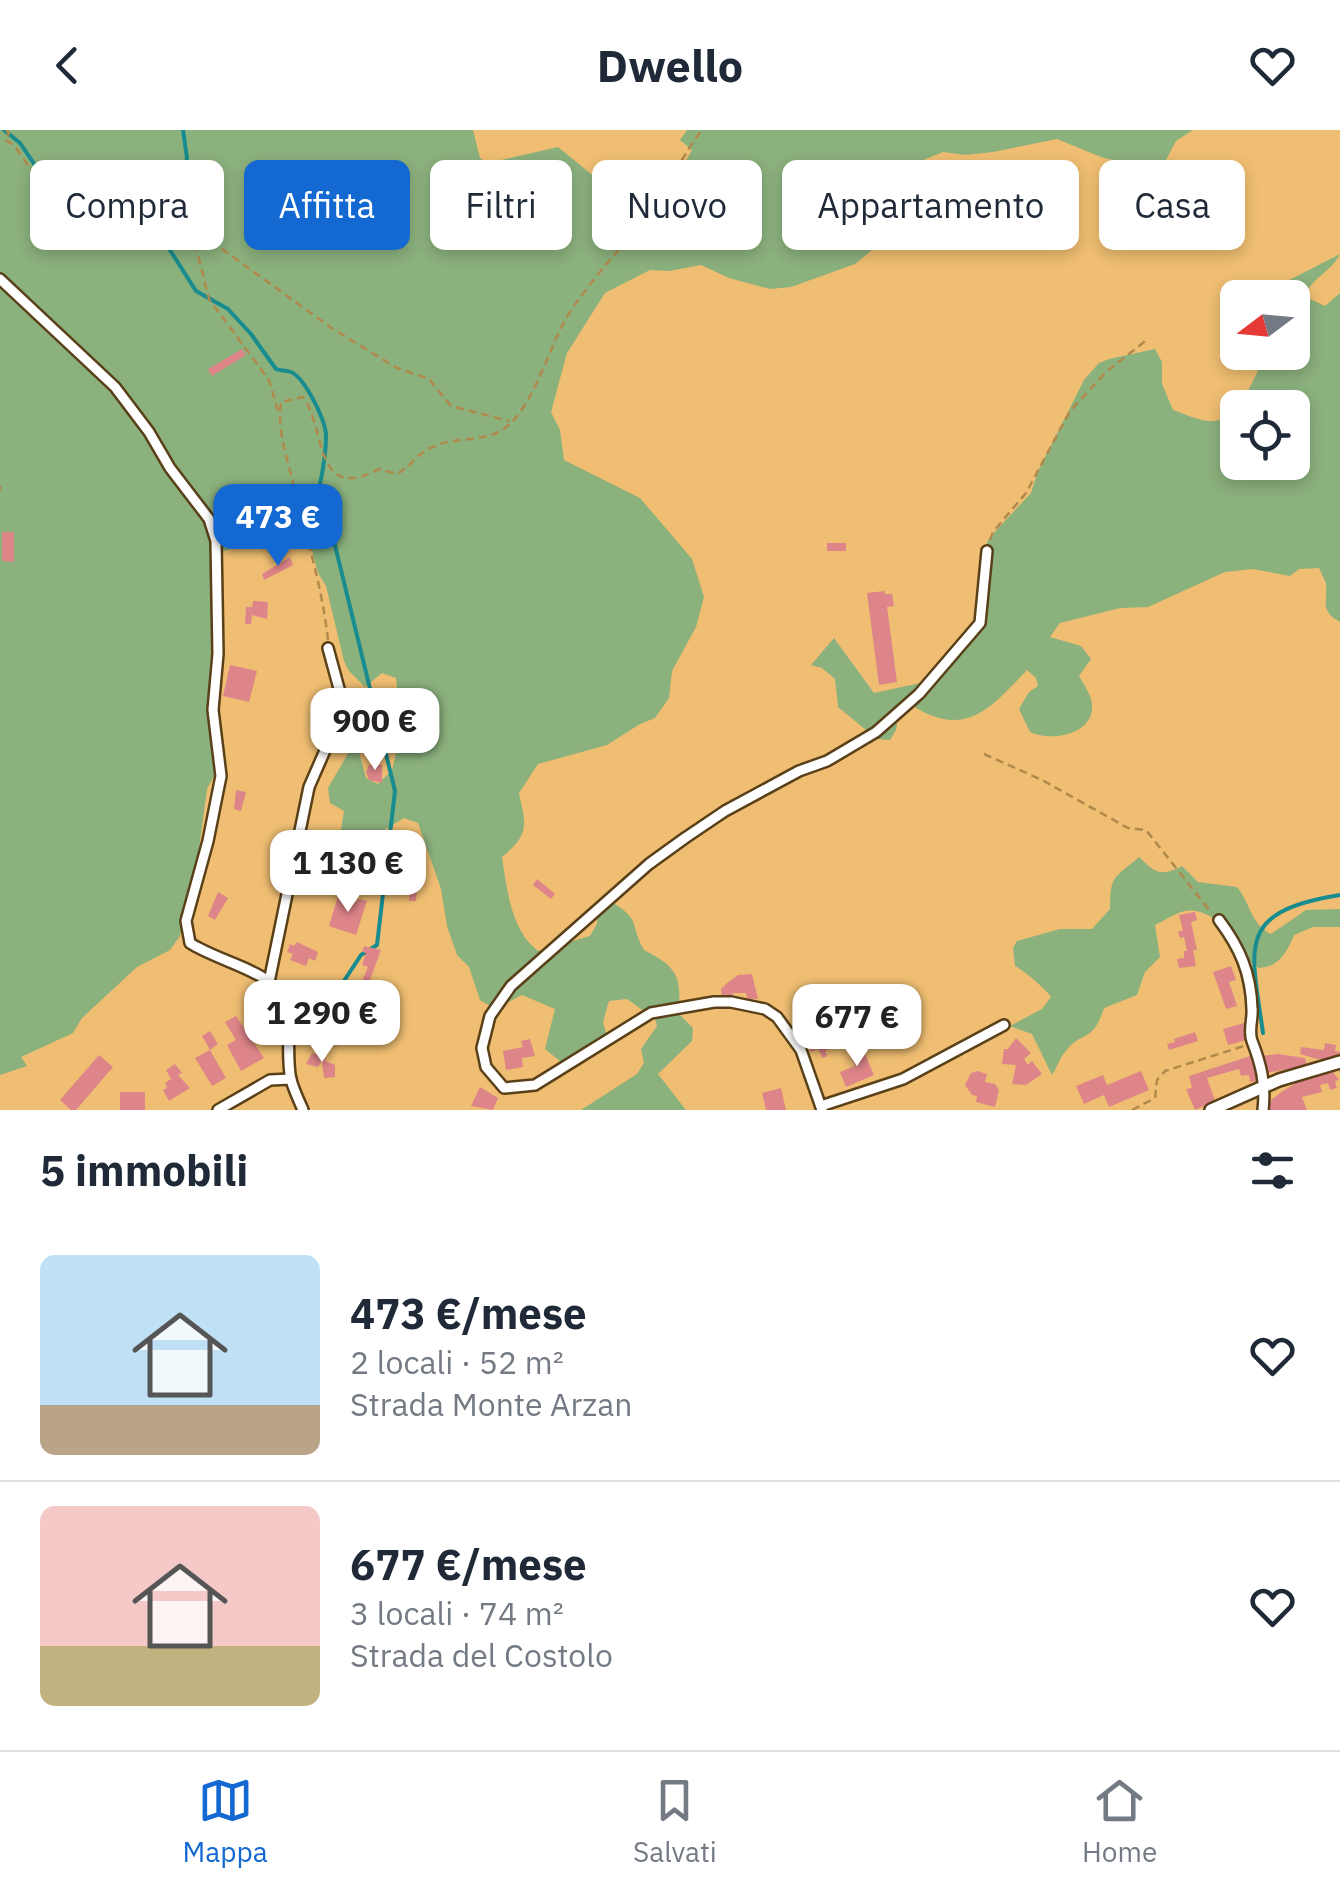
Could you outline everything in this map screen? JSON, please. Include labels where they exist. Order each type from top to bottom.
[{"type":"street","points":[[0,279],[114,387],[209,519],[216,541],[218,654],[213,710],[220,776],[186,921],[190,942],[206,954],[268,982],[283,1004],[291,1042],[290,1079],[302,1110]]},
{"type":"street","points":[[987,551],[980,623],[919,694],[876,732],[725,811],[649,864],[511,986],[490,1016],[482,1048],[486,1067],[504,1088],[535,1086],[650,1013],[714,1002],[746,1004],[766,1009],[789,1030],[801,1050],[822,1108],[903,1079],[1004,1024]]},
{"type":"street","points":[[268,982],[309,788],[344,707],[328,648]]},
{"type":"street","points":[[1219,920],[1243,958],[1252,1008],[1252,1044],[1258,1049],[1265,1086],[1263,1110]]},
{"type":"street","points":[[1211,1110],[1265,1086],[1340,1062]]},
{"type":"street","points":[[218,1110],[270,1080],[290,1079]]},
{"type":"path","points":[[6,130],[9,133],[5,140],[14,143],[36,176],[65,195],[77,198],[160,247],[176,238],[189,240],[196,251]]},
{"type":"path","points":[[279,416],[281,402],[303,397],[310,407],[313,428],[329,467],[346,480],[362,479],[379,470],[397,474],[419,452],[444,442],[482,438],[505,428],[526,404],[552,341],[570,313],[620,245],[646,218],[681,157],[702,130]]},
{"type":"path","points":[[328,648],[318,583],[269,380],[209,298],[196,251],[197,232],[334,330],[397,368],[429,379],[451,406],[511,421]]},
{"type":"path","points":[[987,551],[993,532],[1026,493],[1070,412],[1106,372],[1148,339]]},
{"type":"path","points":[[984,754],[1042,780],[1128,828],[1146,830],[1219,920]]},
{"type":"path","points":[[1132,1110],[1155,1098],[1157,1080],[1166,1070],[1252,1044]]},
{"type":"green space","points":[[0,130],[473,130],[483,160],[430,160],[430,250],[572,250],[572,160],[501,160],[558,147],[592,175],[592,250],[762,250],[762,160],[686,160],[692,150],[680,140],[687,130],[1193,130],[1176,141],[1166,160],[1113,160],[1057,139],[993,152],[943,152],[923,160],[782,160],[782,250],[872,250],[855,264],[791,287],[770,289],[729,278],[701,265],[650,270],[605,293],[567,353],[551,412],[560,430],[564,460],[640,498],[692,559],[704,597],[696,627],[672,671],[669,698],[655,718],[607,745],[538,764],[519,793],[522,835],[502,857],[508,896],[522,932],[538,951],[590,936],[597,924],[598,908],[610,901],[631,918],[644,950],[674,973],[679,989],[678,1013],[693,1028],[692,1041],[658,1074],[686,1110],[581,1110],[637,1074],[644,1063],[641,1049],[657,1026],[655,1019],[627,999],[609,1001],[603,1022],[607,1036],[597,1052],[565,1065],[545,1049],[555,1009],[522,995],[495,1009],[480,1000],[469,967],[457,955],[441,889],[418,823],[404,818],[374,836],[341,830],[344,811],[330,803],[328,788],[350,750],[358,748],[366,778],[378,784],[392,770],[397,750],[411,740],[418,722],[409,710],[399,706],[396,678],[382,673],[365,687],[349,671],[305,524],[215,554],[209,709],[218,769],[207,789],[195,879],[180,936],[170,950],[137,967],[82,1018],[73,1033],[21,1057],[27,1066],[0,1075]]},
{"type":"green space","points":[[1340,254],[1332,265],[1310,288],[1310,280],[1289,280]]},
{"type":"green space","points":[[1340,293],[1340,622],[1327,610],[1326,584],[1319,568],[1299,569],[1290,576],[1253,569],[1225,572],[1148,607],[1120,608],[1060,623],[1050,637],[1081,646],[1091,659],[1079,676],[1091,698],[1091,715],[1069,734],[1048,736],[1030,732],[1019,709],[1029,692],[1038,686],[1027,670],[999,699],[972,717],[942,719],[905,701],[890,740],[877,739],[838,707],[835,679],[811,665],[834,638],[874,693],[925,682],[975,624],[982,605],[984,550],[989,538],[1031,493],[1038,471],[1084,380],[1099,363],[1155,349],[1162,362],[1162,384],[1173,410],[1203,420],[1220,419],[1220,480],[1310,480],[1310,390],[1248,390],[1257,372],[1310,370],[1310,299],[1325,306]]},
{"type":"green space","points":[[1139,857],[1159,872],[1182,866],[1198,882],[1237,887],[1259,925],[1271,934],[1306,910],[1340,909],[1340,927],[1313,927],[1294,935],[1281,958],[1259,968],[1246,959],[1231,933],[1214,918],[1194,911],[1173,915],[1155,925],[1160,957],[1145,972],[1137,995],[1104,1008],[1095,1027],[1071,1045],[1052,1075],[1032,1034],[1010,1026],[1042,1009],[1051,997],[1015,966],[1013,948],[1017,941],[1060,929],[1092,929],[1110,909],[1116,878]]},
{"type":"building","points":[[242,349],[246,355],[212,376],[208,369]]},
{"type":"building","points":[[2,532],[14,532],[14,562],[2,561]]},
{"type":"building","points":[[827,543],[846,543],[846,551],[827,551]]},
{"type":"building","points":[[290,557],[293,565],[264,580],[262,574]]},
{"type":"building","points":[[867,593],[892,594],[894,606],[887,607],[897,682],[879,685]]},
{"type":"building","points":[[253,601],[268,602],[267,619],[252,615],[251,624],[245,624],[246,607],[252,607]]},
{"type":"building","points":[[230,665],[257,671],[249,702],[223,696]]},
{"type":"building","points":[[369,765],[382,765],[382,783],[369,780]]},
{"type":"building","points":[[236,790],[246,792],[241,811],[234,809]]},
{"type":"building","points":[[410,879],[418,879],[416,901],[409,901]]},
{"type":"building","points":[[537,879],[555,894],[551,899],[533,885]]},
{"type":"building","points":[[218,892],[228,898],[215,920],[208,916]]},
{"type":"building","points":[[338,896],[367,901],[356,935],[329,926]]},
{"type":"building","points":[[1195,912],[1197,920],[1191,922],[1196,966],[1179,968],[1177,959],[1184,958],[1187,951],[1184,937],[1180,938],[1178,932],[1183,930],[1179,915]]},
{"type":"building","points":[[297,942],[318,952],[315,961],[309,958],[306,966],[290,960],[290,944],[294,946]]},
{"type":"building","points":[[364,946],[381,950],[369,983],[362,981],[368,967],[362,965]]},
{"type":"building","points":[[1231,966],[1236,980],[1229,982],[1237,1006],[1226,1009],[1213,972]]},
{"type":"building","points":[[752,974],[758,999],[747,999],[746,993],[722,998],[721,989],[726,984],[738,975]]},
{"type":"building","points":[[331,1013],[344,1019],[335,1042],[320,1034]]},
{"type":"building","points":[[236,1016],[264,1058],[241,1071],[227,1045],[236,1040],[225,1022]]},
{"type":"building","points":[[1244,1023],[1247,1040],[1228,1045],[1223,1029]]},
{"type":"building","points":[[210,1031],[218,1044],[210,1050],[202,1036]]},
{"type":"building","points":[[1195,1032],[1198,1041],[1169,1050],[1167,1044],[1175,1042],[1174,1039]]},
{"type":"building","points":[[820,1038],[823,1044],[830,1040],[833,1047],[825,1051],[827,1056],[823,1058],[818,1049],[811,1052],[807,1044]]},
{"type":"building","points":[[1016,1038],[1031,1053],[1024,1059],[1028,1065],[1032,1061],[1042,1074],[1026,1085],[1012,1084],[1016,1065],[1002,1064],[1004,1049]]},
{"type":"building","points":[[530,1039],[535,1056],[522,1058],[523,1067],[506,1070],[503,1051],[523,1047],[521,1041]]},
{"type":"building","points":[[1325,1043],[1336,1045],[1340,1059],[1300,1054],[1301,1047],[1324,1050]]},
{"type":"building","points":[[862,1047],[874,1075],[846,1087],[840,1072],[855,1066],[849,1053]]},
{"type":"building","points":[[210,1050],[226,1078],[212,1086],[195,1058]]},
{"type":"building","points":[[312,1053],[335,1065],[335,1077],[324,1078],[322,1061],[318,1067],[306,1064]]},
{"type":"building","points":[[99,1055],[113,1067],[76,1110],[71,1110],[60,1100]]},
{"type":"building","points":[[1253,1055],[1257,1081],[1250,1082],[1249,1075],[1241,1076],[1239,1069],[1207,1078],[1215,1101],[1195,1110],[1186,1089],[1192,1088],[1189,1076]]},
{"type":"building","points":[[1262,1056],[1305,1058],[1307,1066],[1266,1073]]},
{"type":"building","points":[[175,1064],[182,1073],[178,1075],[190,1088],[169,1101],[163,1090],[171,1079],[166,1070]]},
{"type":"building","points":[[1141,1071],[1149,1090],[1109,1107],[1104,1095],[1084,1104],[1076,1086],[1103,1075],[1107,1085]]},
{"type":"building","points":[[1333,1072],[1339,1080],[1335,1081],[1337,1088],[1330,1090],[1328,1083],[1320,1085],[1322,1092],[1302,1097],[1307,1110],[1268,1110],[1272,1099],[1298,1082]]},
{"type":"building","points":[[971,1073],[987,1074],[985,1082],[995,1084],[999,1090],[995,1107],[976,1102],[977,1096],[965,1085]]},
{"type":"building","points":[[480,1087],[498,1098],[493,1110],[471,1106]]},
{"type":"building","points":[[781,1088],[786,1110],[766,1110],[762,1093]]},
{"type":"building","points":[[120,1092],[145,1092],[145,1110],[120,1110]]},
{"type":"waterway","points":[[4,130],[20,143],[39,171],[64,192],[81,197],[168,247],[196,291],[228,309],[276,369],[297,376],[322,421],[326,441],[320,484],[395,791],[377,945],[361,955],[338,990]]},
{"type":"waterway","points":[[183,130],[187,160]]},
{"type":"waterway","points":[[1263,1033],[1254,956],[1266,923],[1306,902],[1340,895]]}]
